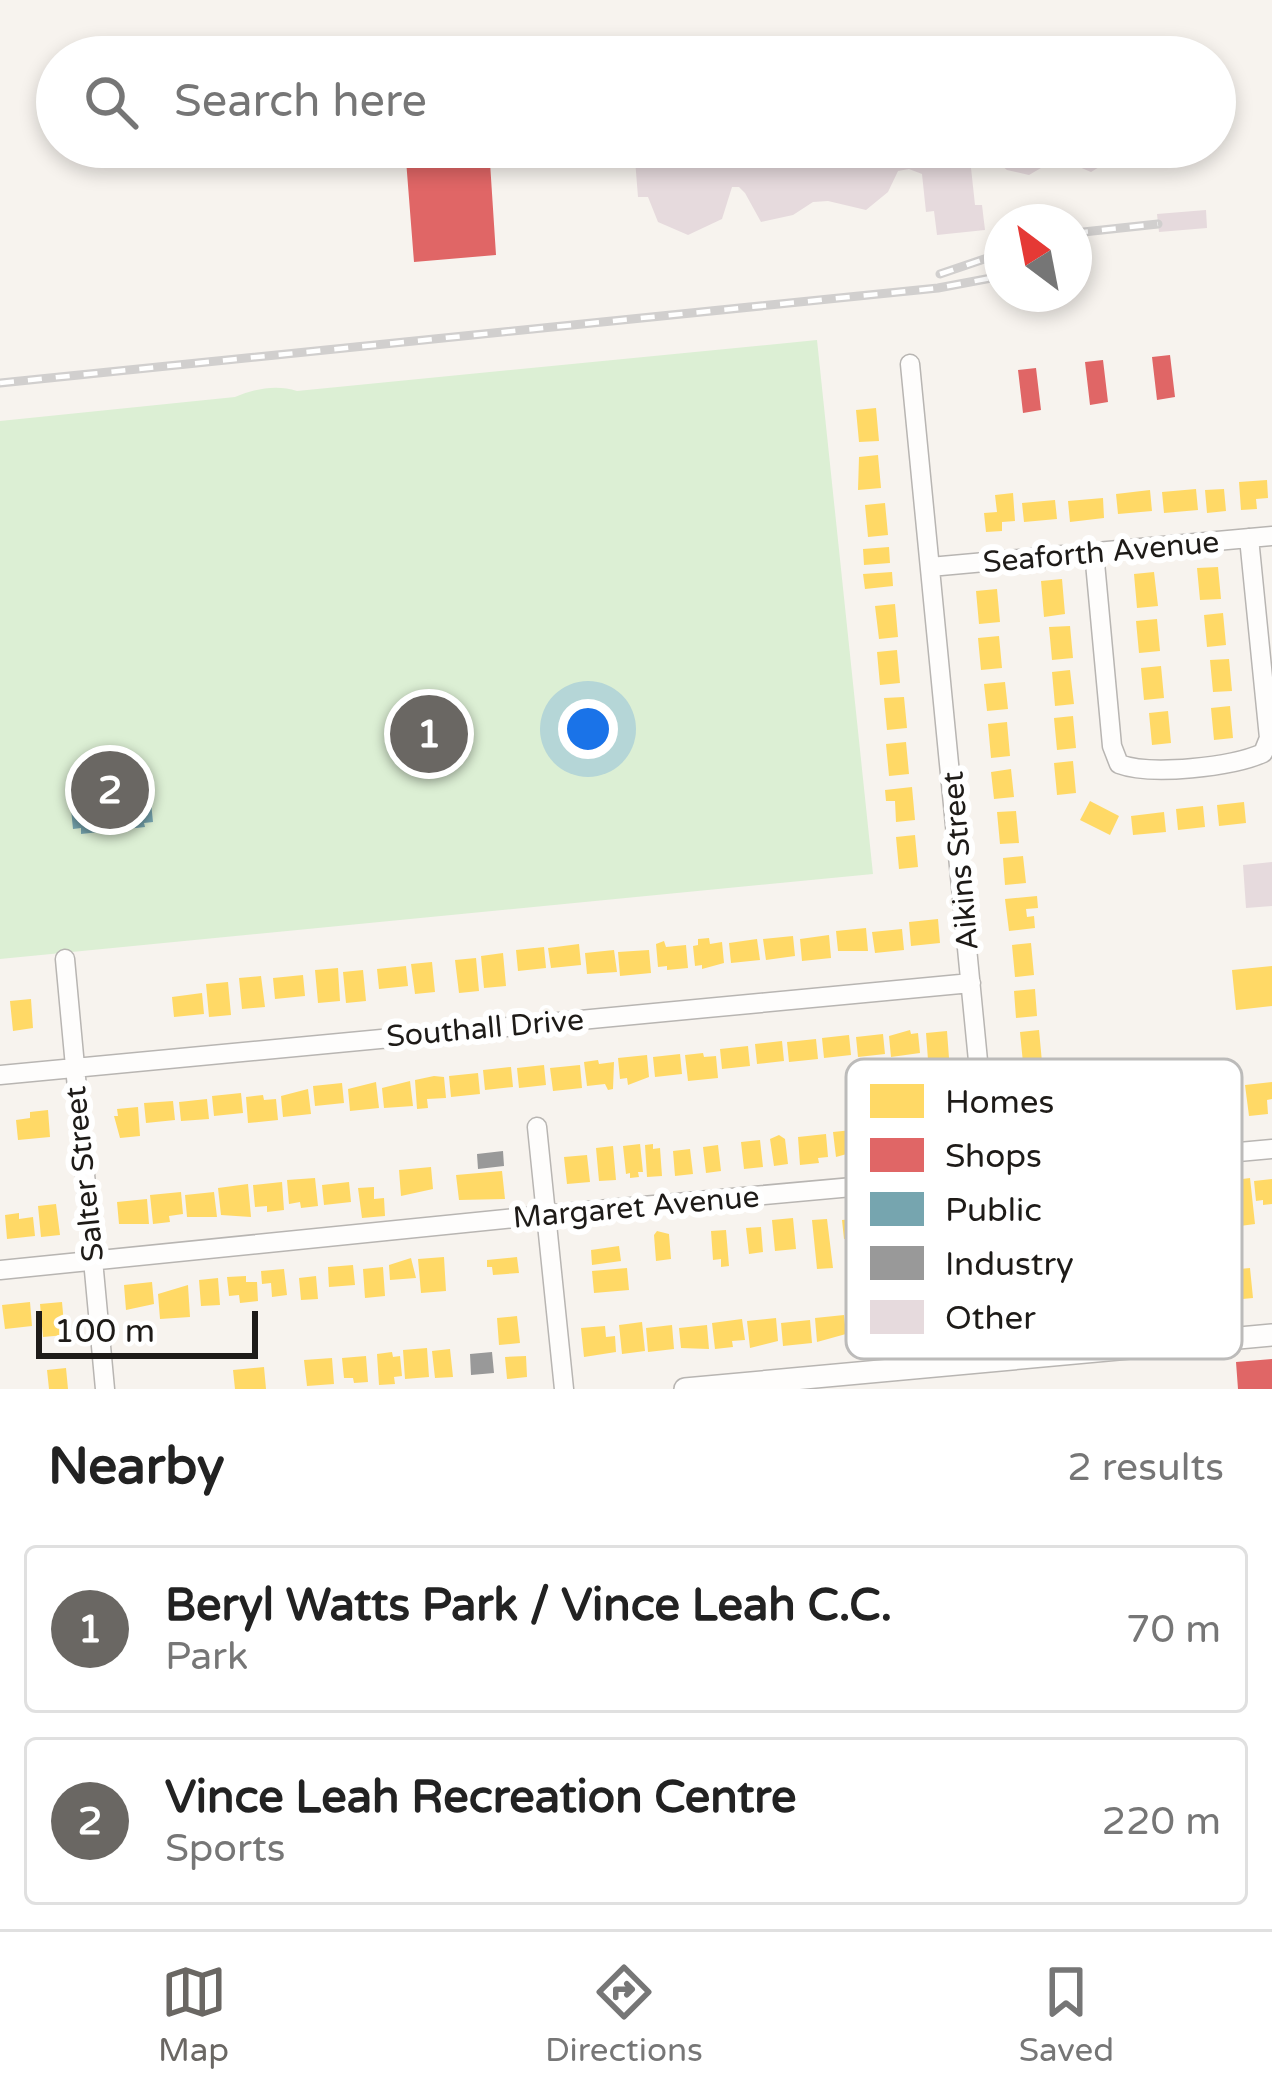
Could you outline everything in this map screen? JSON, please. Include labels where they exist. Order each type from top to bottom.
[{"type":"street","name":"Aikins Street","points":[[910,364],[979,1059]]},
{"type":"street","name":"Seaforth Avenue","points":[[930,567],[1272,536]]},
{"type":"street","points":[[1094,552],[1112,746],[1119,764],[1137,770],[1245,761],[1263,753],[1269,738],[1249,538]]},
{"type":"street","name":"Salter Street","points":[[64,959],[105,1389]]},
{"type":"street","name":"Southall Drive","points":[[0,1075],[971,983]]},
{"type":"street","points":[[537,1127],[564,1389]]},
{"type":"street","name":"Margaret Avenue","points":[[1242,1152],[1272,1149]]},
{"type":"street","name":"Margaret Avenue","points":[[0,1270],[846,1189]]},
{"type":"street","points":[[1242,1338],[1272,1335]]},
{"type":"street","points":[[685,1389],[997,1359]]},
{"type":"green space","points":[[817,340],[873,874],[0,959],[0,421],[235,397],[265,388],[297,391]]},
{"type":"building: Homes","points":[[876,408],[879,441],[859,442],[856,410]]},
{"type":"building: Homes","points":[[878,455],[881,488],[858,490],[859,457]]},
{"type":"building: Homes","points":[[1267,480],[1268,498],[1256,499],[1257,509],[1241,510],[1239,482]]},
{"type":"building: Homes","points":[[1196,489],[1198,510],[1164,513],[1162,492]]},
{"type":"building: Homes","points":[[1224,489],[1226,511],[1207,513],[1205,490]]},
{"type":"building: Homes","points":[[1150,490],[1152,511],[1118,514],[1116,494]]},
{"type":"building: Homes","points":[[1013,493],[1015,521],[1002,522],[1002,531],[986,532],[984,513],[997,512],[995,495]]},
{"type":"building: Homes","points":[[1103,498],[1104,518],[1070,522],[1068,501]]},
{"type":"building: Homes","points":[[1055,500],[1057,519],[1024,522],[1022,503]]},
{"type":"building: Homes","points":[[885,503],[888,535],[868,537],[865,505]]},
{"type":"building: Homes","points":[[889,547],[890,563],[864,565],[863,549]]},
{"type":"building: Homes","points":[[1218,567],[1221,599],[1200,600],[1197,568]]},
{"type":"building: Homes","points":[[892,572],[893,586],[865,589],[863,574]]},
{"type":"building: Homes","points":[[1154,572],[1158,606],[1137,608],[1134,574]]},
{"type":"building: Homes","points":[[1062,579],[1065,614],[1044,617],[1041,581]]},
{"type":"building: Homes","points":[[997,589],[1000,622],[979,624],[976,591]]},
{"type":"building: Homes","points":[[895,604],[898,637],[879,639],[875,606]]},
{"type":"building: Homes","points":[[1223,613],[1226,645],[1207,647],[1204,615]]},
{"type":"building: Homes","points":[[1157,619],[1160,651],[1139,653],[1136,621]]},
{"type":"building: Homes","points":[[1070,626],[1073,658],[1052,660],[1049,627]]},
{"type":"building: Homes","points":[[999,636],[1002,668],[981,670],[978,638]]},
{"type":"building: Homes","points":[[897,650],[900,683],[880,685],[877,652]]},
{"type":"building: Homes","points":[[1229,659],[1232,691],[1213,692],[1210,660]]},
{"type":"building: Homes","points":[[1161,666],[1164,698],[1144,700],[1141,668]]},
{"type":"building: Homes","points":[[1070,670],[1074,704],[1055,706],[1052,672]]},
{"type":"building: Homes","points":[[1005,682],[1008,709],[987,711],[984,684]]},
{"type":"building: Homes","points":[[904,697],[907,728],[887,730],[884,698]]},
{"type":"building: Homes","points":[[1230,706],[1233,738],[1214,740],[1211,708]]},
{"type":"building: Homes","points":[[1168,711],[1171,743],[1152,745],[1149,713]]},
{"type":"building: Homes","points":[[1073,716],[1076,748],[1057,750],[1054,718]]},
{"type":"building: Homes","points":[[1007,722],[1010,756],[991,758],[988,724]]},
{"type":"building: Homes","points":[[906,742],[909,774],[889,776],[886,744]]},
{"type":"building: Homes","points":[[1073,761],[1076,793],[1057,795],[1054,763]]},
{"type":"building: Homes","points":[[1011,769],[1014,797],[994,799],[991,772]]},
{"type":"building: Homes","points":[[912,787],[915,820],[896,822],[895,801],[886,801],[885,790]]},
{"type":"building: Homes","points":[[1090,801],[1119,816],[1110,835],[1080,820]]},
{"type":"building: Homes","points":[[1244,802],[1246,823],[1219,826],[1217,805]]},
{"type":"building: Homes","points":[[1203,806],[1205,827],[1178,830],[1176,809]]},
{"type":"building: Homes","points":[[1016,811],[1019,843],[1000,844],[997,812]]},
{"type":"building: Homes","points":[[1164,812],[1166,832],[1133,835],[1131,816]]},
{"type":"building: Homes","points":[[915,835],[918,867],[899,869],[896,837]]},
{"type":"building: Homes","points":[[1023,856],[1026,883],[1005,885],[1003,858]]},
{"type":"building: Homes","points":[[1037,896],[1038,908],[1026,909],[1027,917],[1034,916],[1035,928],[1009,931],[1005,899]]},
{"type":"building: Homes","points":[[938,919],[940,943],[911,946],[909,922]]},
{"type":"building: Homes","points":[[866,928],[868,951],[838,951],[836,931]]},
{"type":"building: Homes","points":[[902,929],[904,950],[875,953],[872,932]]},
{"type":"building: Homes","points":[[829,935],[831,958],[802,961],[800,939]]},
{"type":"building: Homes","points":[[793,936],[795,956],[766,960],[763,939]]},
{"type":"building: Homes","points":[[709,938],[710,944],[722,942],[724,963],[702,969],[702,965],[695,966],[693,946],[698,939]]},
{"type":"building: Homes","points":[[757,939],[760,960],[731,963],[729,943]]},
{"type":"building: Homes","points":[[664,941],[666,947],[686,945],[688,968],[658,967],[656,944]]},
{"type":"building: Homes","points":[[1031,943],[1034,975],[1015,977],[1012,945]]},
{"type":"building: Homes","points":[[579,944],[581,965],[551,968],[548,948]]},
{"type":"building: Homes","points":[[544,947],[546,968],[518,971],[516,950]]},
{"type":"building: Homes","points":[[614,950],[617,972],[587,974],[585,953]]},
{"type":"building: Homes","points":[[649,950],[651,973],[620,976],[618,952]]},
{"type":"building: Homes","points":[[503,953],[506,986],[484,988],[481,956]]},
{"type":"building: Homes","points":[[476,958],[479,991],[459,993],[455,960]]},
{"type":"building: Homes","points":[[432,962],[435,992],[415,994],[411,964]]},
{"type":"building: Homes","points":[[406,966],[408,986],[379,989],[377,969]]},
{"type":"building: Homes","points":[[1272,966],[1272,1006],[1236,1010],[1232,970]]},
{"type":"building: Homes","points":[[338,968],[340,1001],[318,1003],[315,970]]},
{"type":"building: Homes","points":[[363,970],[366,1001],[346,1003],[343,972]]},
{"type":"building: Homes","points":[[303,975],[305,996],[275,999],[273,978]]},
{"type":"building: Homes","points":[[261,976],[265,1007],[242,1009],[239,978]]},
{"type":"building: Homes","points":[[228,982],[231,1015],[209,1017],[206,984]]},
{"type":"building: Homes","points":[[1035,989],[1037,1016],[1016,1018],[1014,991]]},
{"type":"building: Homes","points":[[202,993],[204,1014],[174,1017],[172,997]]},
{"type":"building: Homes","points":[[31,999],[33,1028],[13,1031],[10,1001]]},
{"type":"building: Homes","points":[[910,1030],[918,1033],[920,1053],[891,1057],[889,1036]]},
{"type":"building: Homes","points":[[1039,1030],[1042,1059],[1023,1059],[1020,1032]]},
{"type":"building: Homes","points":[[947,1031],[949,1058],[928,1059],[926,1033]]},
{"type":"building: Homes","points":[[883,1034],[885,1054],[858,1057],[856,1037]]},
{"type":"building: Homes","points":[[849,1035],[851,1055],[824,1058],[822,1038]]},
{"type":"building: Homes","points":[[816,1039],[818,1059],[789,1062],[787,1042]]},
{"type":"building: Homes","points":[[782,1041],[784,1061],[757,1064],[755,1044]]},
{"type":"building: Homes","points":[[748,1046],[750,1066],[722,1069],[720,1049]]},
{"type":"building: Homes","points":[[703,1053],[704,1057],[716,1056],[718,1078],[688,1081],[685,1055]]},
{"type":"building: Homes","points":[[680,1054],[682,1074],[655,1077],[653,1057]]},
{"type":"building: Homes","points":[[647,1055],[649,1077],[628,1085],[627,1078],[620,1079],[618,1058]]},
{"type":"building: Homes","points":[[598,1060],[599,1064],[614,1062],[613,1089],[605,1084],[587,1086],[584,1062]]},
{"type":"building: Homes","points":[[544,1065],[546,1085],[519,1088],[517,1068]]},
{"type":"building: Homes","points":[[580,1065],[582,1088],[553,1091],[550,1068]]},
{"type":"building: Homes","points":[[511,1067],[513,1087],[485,1090],[483,1070]]},
{"type":"building: Homes","points":[[478,1073],[480,1094],[451,1097],[449,1076]]},
{"type":"building: Homes","points":[[444,1077],[446,1098],[427,1099],[428,1108],[417,1109],[415,1080]]},
{"type":"building: Homes","points":[[410,1081],[413,1106],[384,1108],[382,1088]]},
{"type":"building: Homes","points":[[376,1082],[379,1108],[350,1111],[348,1089]]},
{"type":"building: Homes","points":[[1272,1082],[1268,1114],[1249,1116],[1245,1085]]},
{"type":"building: Homes","points":[[342,1083],[344,1103],[315,1106],[313,1086]]},
{"type":"building: Homes","points":[[308,1089],[311,1114],[283,1117],[281,1096]]},
{"type":"building: Homes","points":[[241,1093],[243,1113],[214,1116],[212,1096]]},
{"type":"building: Homes","points":[[263,1095],[264,1100],[276,1099],[278,1120],[248,1123],[246,1097]]},
{"type":"building: Homes","points":[[207,1099],[209,1119],[181,1121],[179,1102]]},
{"type":"building: Homes","points":[[173,1101],[175,1120],[146,1123],[144,1103]]},
{"type":"building: Homes","points":[[138,1107],[140,1136],[120,1138],[114,1116],[118,1116],[117,1109]]},
{"type":"building: Homes","points":[[48,1110],[50,1137],[18,1140],[16,1120]]},
{"type":"building: Homes","points":[[846,1131],[846,1154],[836,1157],[833,1132]]},
{"type":"building: Homes","points":[[826,1134],[828,1157],[800,1165],[798,1137]]},
{"type":"building: Homes","points":[[779,1135],[785,1139],[788,1164],[774,1166],[770,1139]]},
{"type":"building: Homes","points":[[760,1140],[763,1167],[744,1169],[741,1142]]},
{"type":"building: Homes","points":[[640,1144],[643,1172],[630,1178],[623,1146]]},
{"type":"building: Homes","points":[[653,1144],[653,1149],[660,1148],[662,1176],[647,1177],[645,1145]]},
{"type":"building: Homes","points":[[718,1145],[721,1171],[706,1173],[703,1147]]},
{"type":"building: Homes","points":[[613,1146],[616,1180],[599,1181],[596,1148]]},
{"type":"building: Homes","points":[[690,1149],[693,1174],[675,1176],[673,1151]]},
{"type":"building: Homes","points":[[587,1155],[590,1182],[567,1184],[564,1157]]},
{"type":"building: Homes","points":[[431,1167],[433,1189],[401,1196],[399,1170]]},
{"type":"building: Homes","points":[[502,1171],[505,1199],[459,1200],[456,1175]]},
{"type":"building: Homes","points":[[315,1178],[318,1206],[289,1204],[287,1180]]},
{"type":"building: Homes","points":[[1250,1178],[1255,1224],[1242,1226],[1242,1179]]},
{"type":"building: Homes","points":[[1272,1179],[1272,1204],[1263,1205],[1263,1200],[1256,1201],[1254,1181]]},
{"type":"building: Homes","points":[[282,1182],[284,1210],[267,1212],[267,1206],[255,1207],[253,1185]]},
{"type":"building: Homes","points":[[349,1182],[351,1202],[324,1205],[322,1185]]},
{"type":"building: Homes","points":[[248,1184],[251,1217],[221,1215],[218,1188]]},
{"type":"building: Homes","points":[[374,1187],[374,1199],[384,1198],[385,1216],[362,1218],[358,1188]]},
{"type":"building: Homes","points":[[181,1192],[183,1214],[153,1224],[150,1195]]},
{"type":"building: Homes","points":[[214,1192],[217,1217],[187,1217],[185,1195]]},
{"type":"building: Homes","points":[[147,1199],[149,1224],[119,1224],[117,1202]]},
{"type":"building: Homes","points":[[56,1204],[60,1235],[41,1237],[38,1206]]},
{"type":"building: Homes","points":[[19,1213],[19,1219],[33,1217],[35,1236],[7,1239],[5,1215]]},
{"type":"building: Homes","points":[[793,1218],[796,1249],[775,1251],[772,1220]]},
{"type":"building: Homes","points":[[827,1219],[833,1268],[817,1269],[812,1220]]},
{"type":"building: Homes","points":[[761,1227],[763,1252],[749,1254],[746,1228]]},
{"type":"building: Homes","points":[[726,1230],[729,1266],[721,1267],[721,1259],[713,1260],[711,1231]]},
{"type":"building: Homes","points":[[657,1231],[669,1234],[671,1259],[656,1261]]},
{"type":"building: Homes","points":[[619,1246],[621,1261],[592,1265],[591,1250]]},
{"type":"building: Homes","points":[[444,1257],[446,1291],[421,1293],[418,1259]]},
{"type":"building: Homes","points":[[517,1257],[519,1273],[493,1275],[492,1267],[487,1267],[487,1260]]},
{"type":"building: Homes","points":[[411,1258],[416,1278],[390,1280],[389,1265]]},
{"type":"building: Homes","points":[[353,1265],[355,1285],[329,1287],[328,1267]]},
{"type":"building: Homes","points":[[383,1267],[385,1296],[365,1298],[363,1269]]},
{"type":"building: Homes","points":[[627,1268],[629,1290],[594,1293],[592,1271]]},
{"type":"building: Homes","points":[[1250,1268],[1253,1298],[1242,1299],[1242,1269]]},
{"type":"building: Homes","points":[[284,1269],[287,1295],[272,1297],[271,1283],[262,1284],[261,1271]]},
{"type":"building: Homes","points":[[246,1276],[246,1282],[257,1282],[258,1301],[240,1303],[239,1295],[229,1296],[227,1277]]},
{"type":"building: Homes","points":[[316,1276],[318,1299],[301,1300],[299,1278]]},
{"type":"building: Homes","points":[[218,1278],[220,1305],[201,1306],[199,1280]]},
{"type":"building: Homes","points":[[152,1282],[154,1304],[126,1310],[124,1285]]},
{"type":"building: Homes","points":[[188,1285],[190,1317],[160,1319],[158,1294]]},
{"type":"building: Homes","points":[[30,1302],[32,1326],[5,1329],[2,1305]]},
{"type":"building: Homes","points":[[62,1302],[65,1335],[43,1337],[40,1304]]},
{"type":"building: Homes","points":[[844,1315],[846,1334],[817,1342],[815,1318]]},
{"type":"building: Homes","points":[[517,1316],[520,1343],[499,1345],[497,1318]]},
{"type":"building: Homes","points":[[776,1318],[778,1341],[750,1348],[747,1321]]},
{"type":"building: Homes","points":[[742,1319],[745,1340],[715,1349],[712,1323]]},
{"type":"building: Homes","points":[[810,1320],[812,1343],[783,1346],[781,1323]]},
{"type":"building: Homes","points":[[642,1322],[645,1351],[622,1354],[619,1325]]},
{"type":"building: Homes","points":[[672,1325],[674,1349],[648,1352],[646,1328]]},
{"type":"building: Homes","points":[[707,1325],[709,1349],[681,1348],[679,1328]]},
{"type":"building: Homes","points":[[605,1326],[606,1337],[615,1336],[616,1352],[584,1357],[581,1328]]},
{"type":"building: Homes","points":[[427,1348],[429,1377],[405,1379],[403,1350]]},
{"type":"building: Homes","points":[[450,1349],[453,1377],[435,1378],[432,1351]]},
{"type":"building: Homes","points":[[392,1352],[393,1357],[400,1356],[402,1376],[394,1377],[395,1384],[379,1385],[377,1354]]},
{"type":"building: Homes","points":[[366,1356],[368,1382],[344,1378],[342,1358]]},
{"type":"building: Homes","points":[[526,1356],[527,1377],[507,1379],[505,1357]]},
{"type":"building: Homes","points":[[332,1358],[334,1384],[307,1386],[304,1360]]},
{"type":"building: Homes","points":[[264,1367],[266,1389],[235,1389],[233,1370]]},
{"type":"building: Homes","points":[[66,1368],[68,1389],[49,1389],[47,1370]]},
{"type":"building: Shops","points":[[407,168],[490,168],[496,255],[414,262]]},
{"type":"building: Shops","points":[[1170,355],[1175,397],[1157,400],[1152,357]]},
{"type":"building: Shops","points":[[1103,360],[1108,402],[1090,405],[1085,362]]},
{"type":"building: Shops","points":[[1036,368],[1041,410],[1023,413],[1018,370]]},
{"type":"building: Shops","points":[[1272,1359],[1272,1389],[1238,1389],[1236,1362]]},
{"type":"building: Public","points":[[138,766],[139,774],[148,773],[153,822],[144,823],[145,827],[81,834],[81,828],[73,829],[68,779],[75,778],[74,772]]},
{"type":"building: Industry","points":[[503,1151],[504,1166],[478,1169],[477,1154]]},
{"type":"building: Industry","points":[[492,1352],[494,1373],[471,1375],[470,1354]]},
{"type":"building: Other","points":[[636,168],[971,168],[975,205],[982,205],[984,230],[937,235],[934,211],[926,212],[922,174],[909,169],[898,171],[888,192],[866,210],[813,202],[793,215],[761,222],[745,193],[732,187],[722,219],[688,235],[658,222],[648,197],[638,197]]},
{"type":"building: Other","points":[[1004,168],[1041,168],[1029,175],[1007,170]]},
{"type":"building: Other","points":[[1206,210],[1207,228],[1159,232],[1157,214]]},
{"type":"building: Other","points":[[1272,862],[1272,906],[1246,908],[1243,865]]},
{"type":"railway","points":[[1092,231],[1158,224]]},
{"type":"railway","points":[[940,274],[984,259]]},
{"type":"railway","points":[[0,383],[938,288],[984,279]]},
{"type":"place","name":"Beryl Watts Park / Vince Leah C.C.","points":[[429,734]]},
{"type":"place","name":"Vince Leah Recreation Centre","points":[[110,790]]}]
